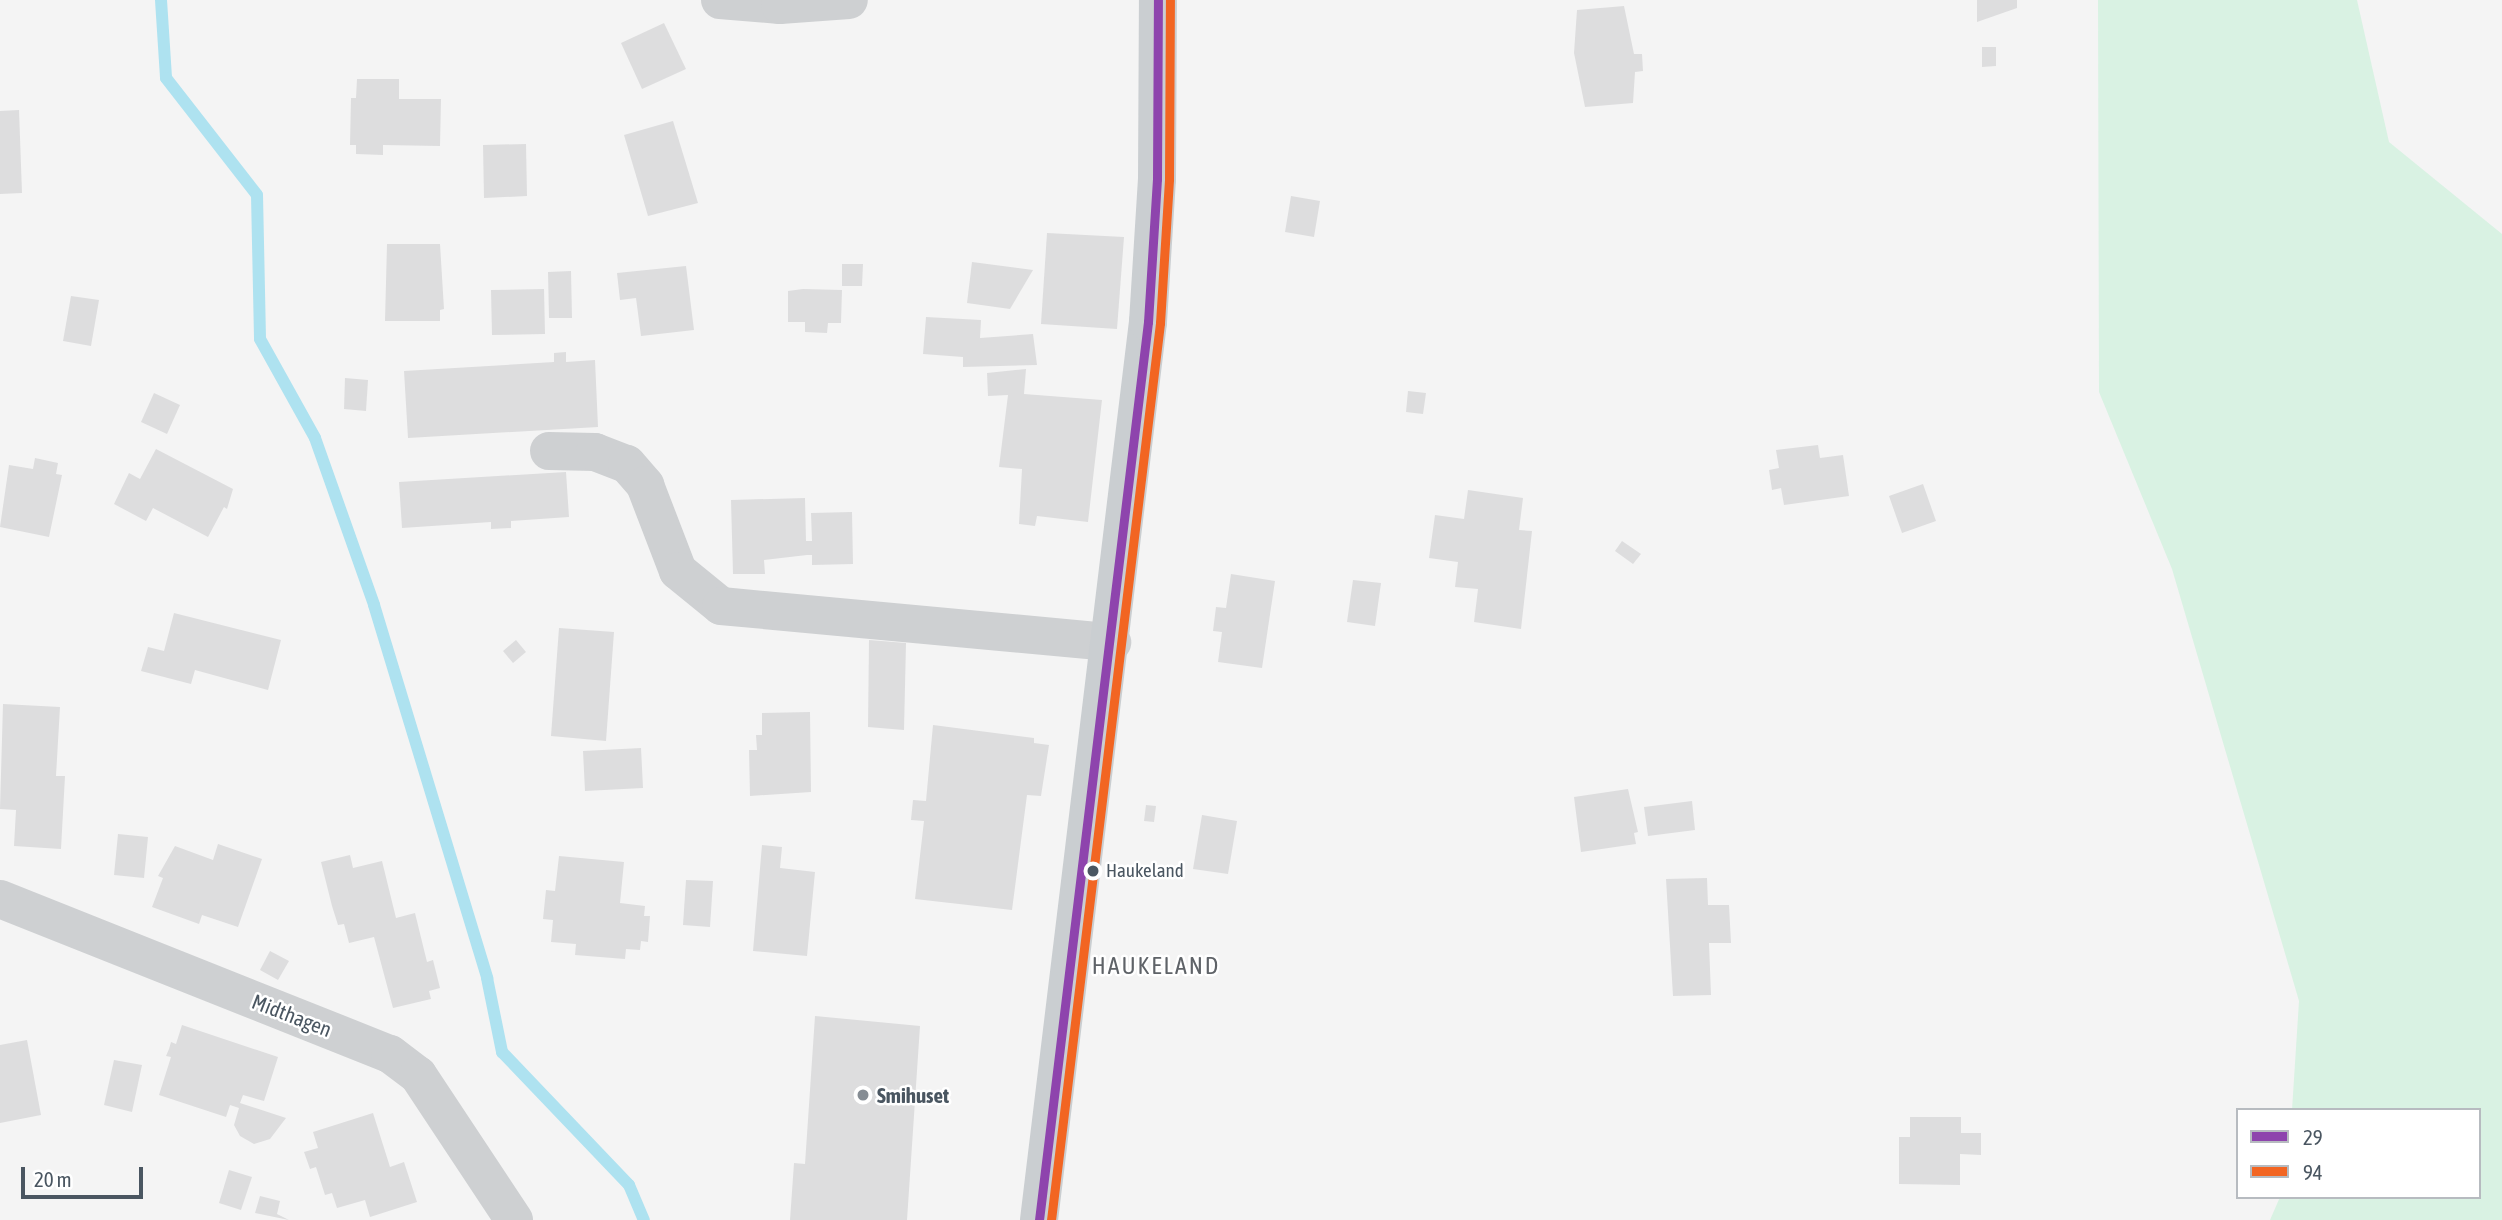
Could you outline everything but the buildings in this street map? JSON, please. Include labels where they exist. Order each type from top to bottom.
[{"type":"main road","points":[[1039,1220],[1112,642],[1155,250],[1158,0]]},
{"type":"street","points":[[720,0],[780,5],[849,0]]},
{"type":"street","points":[[549,451],[595,452],[626,464],[645,485],[678,571],[721,606],[1112,642]]},
{"type":"street","name":"Midthagen","points":[[0,899],[390,1054],[418,1075],[514,1220]]},
{"type":"green space","points":[[2098,0],[2357,0],[2389,142],[2502,234],[2502,1220],[2270,1220],[2279,1199],[2481,1199],[2481,1108],[2292,1108],[2299,1001],[2172,569],[2099,392]]},
{"type":"waterway","points":[[161,0],[166,78],[257,195],[260,339],[315,438],[374,605],[487,978],[502,1052],[629,1185],[644,1220]]},
{"type":"transit line","name":"29","points":[[1039,1220],[1148,322],[1157,179],[1158,0]]},
{"type":"transit line","name":"94","points":[[1051,1220],[1160,323],[1169,179],[1170,0]]},
{"type":"place","name":"Haukeland","points":[[1093,871]]},
{"type":"place","name":"Smihuset","points":[[863,1095]]},
{"type":"district","name":"HAUKELAND","points":[[1156,966]]}]
